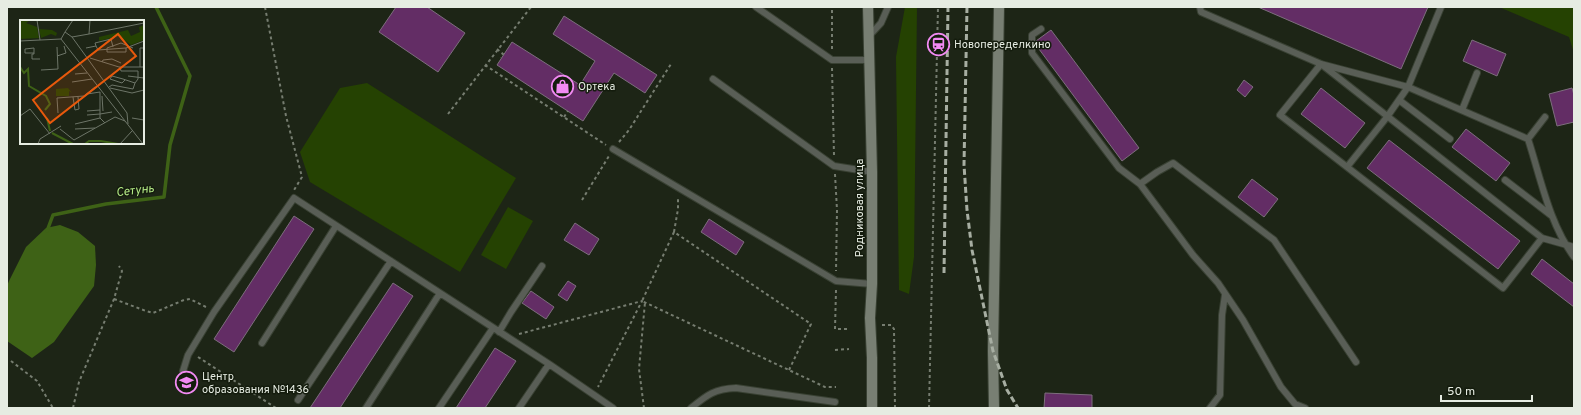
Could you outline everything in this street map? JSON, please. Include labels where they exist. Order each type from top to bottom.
[{"type":"main road","name":"Родниковая улица","points":[[868,7],[868,60],[872,172],[872,284],[870,326],[872,358],[872,408]]},
{"type":"main road","points":[[994,408],[993,351],[999,7]]},
{"type":"lane","points":[[756,7],[832,60],[868,60]]},
{"type":"lane","points":[[868,37],[881,24],[888,7]]},
{"type":"lane","points":[[1200,7],[1201,12],[1321,64],[1408,87],[1528,139],[1552,216],[1565,245],[1574,257]]},
{"type":"lane","points":[[1347,167],[1387,117],[1408,87],[1441,7]]},
{"type":"lane","points":[[1041,29],[1032,35],[1032,53],[1119,168],[1140,184],[1193,255],[1218,283],[1243,320],[1281,387],[1294,406],[1305,408]]},
{"type":"lane","points":[[1321,64],[1542,238],[1574,247]]},
{"type":"lane","points":[[1321,64],[1280,115],[1503,288],[1542,238]]},
{"type":"lane","points":[[1462,110],[1477,73]]},
{"type":"lane","points":[[713,79],[834,166],[872,172]]},
{"type":"lane","points":[[1399,100],[1450,139]]},
{"type":"lane","points":[[1528,139],[1545,117]]},
{"type":"lane","points":[[613,149],[836,282],[872,284]]},
{"type":"lane","points":[[1140,184],[1173,163],[1274,240],[1356,362]]},
{"type":"lane","points":[[1505,180],[1552,216]]},
{"type":"lane","points":[[183,371],[185,361],[214,312],[294,198],[549,364],[613,408]]},
{"type":"lane","points":[[262,343],[336,226]]},
{"type":"lane","points":[[298,400],[391,261]]},
{"type":"lane","points":[[499,332],[542,266]]},
{"type":"lane","points":[[366,408],[440,293]]},
{"type":"lane","points":[[1210,408],[1220,395],[1222,315],[1225,295]]},
{"type":"lane","points":[[439,408],[493,328]]},
{"type":"lane","points":[[519,408],[549,364]]},
{"type":"lane","points":[[691,408],[702,398],[712,392],[722,389],[736,388],[834,402]]},
{"type":"path","points":[[265,7],[286,116],[302,176],[291,195],[294,198]]},
{"type":"path","points":[[448,114],[531,7]]},
{"type":"path","points":[[929,408],[938,7]]},
{"type":"path","points":[[497,50],[503,54],[502,58]]},
{"type":"path","points":[[582,200],[613,149],[629,130],[671,64]]},
{"type":"path","points":[[485,65],[613,149]]},
{"type":"path","points":[[564,117],[568,111]]},
{"type":"path","points":[[594,395],[643,302],[674,232],[678,209],[677,186]]},
{"type":"path","points":[[674,232],[811,324],[789,370]]},
{"type":"path","points":[[73,408],[79,382],[114,299],[122,271],[119,266]]},
{"type":"path","points":[[114,299],[153,313],[190,299],[206,307]]},
{"type":"path","points":[[643,302],[639,369],[644,408]]},
{"type":"path","points":[[499,332],[519,334],[643,302],[826,387],[836,387]]},
{"type":"path","points":[[882,325],[891,325],[894,329],[896,408]]},
{"type":"path","points":[[835,329],[849,329]]},
{"type":"path","points":[[835,350],[849,349]]},
{"type":"path","points":[[190,352],[276,408]]},
{"type":"path","points":[[11,361],[37,381],[53,408]]},
{"type":"shaded area","points":[[905,7],[917,7],[914,257],[909,294],[899,290],[896,57]]},
{"type":"shaded area","points":[[1499,7],[1574,7],[1574,53],[1569,37]]},
{"type":"shaded area","points":[[367,83],[516,178],[460,272],[310,182],[300,152],[340,88]]},
{"type":"shaded area","points":[[508,207],[533,221],[506,269],[481,255]]},
{"type":"shaded area","points":[[60,225],[78,232],[95,246],[96,265],[94,286],[54,342],[32,358],[7,341],[7,286],[26,247],[46,228]]},
{"type":"building","points":[[396,7],[427,7],[465,33],[438,72],[379,32]]},
{"type":"building","points":[[1258,7],[1428,7],[1401,69]]},
{"type":"building","points":[[564,16],[657,75],[645,93],[614,73],[583,121],[497,65],[512,42],[580,85],[595,61],[553,34]]},
{"type":"building","points":[[1051,30],[1139,148],[1122,161],[1036,45],[1036,41]]},
{"type":"building","points":[[1472,40],[1506,54],[1497,76],[1463,61]]},
{"type":"building","points":[[1244,80],[1253,87],[1245,97],[1237,90]]},
{"type":"building","points":[[1321,88],[1365,123],[1345,148],[1301,114]]},
{"type":"building","points":[[1572,88],[1574,95],[1574,122],[1557,126],[1549,94]]},
{"type":"building","points":[[1466,129],[1510,163],[1496,181],[1452,147]]},
{"type":"building","points":[[1389,140],[1520,241],[1498,269],[1367,168]]},
{"type":"building","points":[[1252,179],[1278,199],[1264,217],[1238,197]]},
{"type":"building","points":[[294,216],[314,229],[234,352],[214,339]]},
{"type":"building","points":[[709,219],[744,242],[736,255],[701,232]]},
{"type":"building","points":[[575,223],[599,239],[589,255],[564,240]]},
{"type":"building","points":[[1542,259],[1574,284],[1574,307],[1531,274]]},
{"type":"building","points":[[568,281],[576,286],[567,301],[558,295]]},
{"type":"building","points":[[393,283],[413,296],[340,408],[310,408]]},
{"type":"building","points":[[531,291],[554,307],[546,319],[522,303]]},
{"type":"building","points":[[495,348],[516,361],[485,408],[456,408]]},
{"type":"building","points":[[1045,393],[1092,395],[1092,408],[1044,408]]},
{"type":"waterway","name":"Сетунь","points":[[47,231],[53,215],[106,204],[164,197],[170,145],[190,76],[156,7]]},
{"type":"railway","points":[[944,273],[948,7]]},
{"type":"railway","points":[[967,7],[964,165],[967,210],[972,250],[993,351],[1007,390],[1018,408]]},
{"type":"place","name":"Новопеределкино","points":[[938,44]]},
{"type":"place","name":"Ортека","points":[[562,86]]},
{"type":"place","name":"Центр образования №1436","points":[[187,382]]}]
